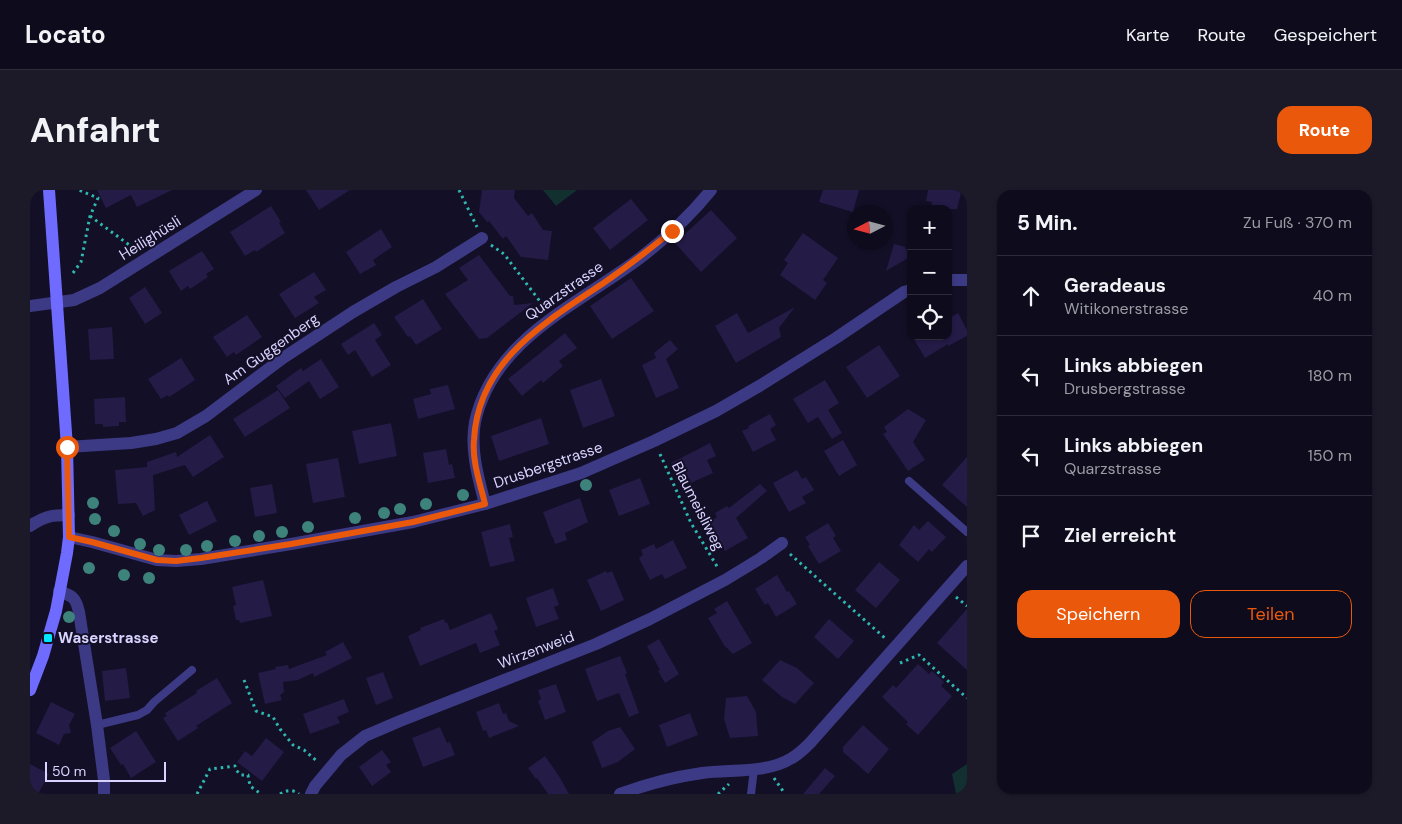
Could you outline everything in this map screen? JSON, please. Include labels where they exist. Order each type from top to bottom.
[{"type":"main road","points":[[30,690],[48,638],[60,591],[69,537],[67,447],[49,190]]},
{"type":"street","name":"Heilighüsli","points":[[30,306],[74,300],[100,288],[256,190]]},
{"type":"street","name":"Quarzstrasse","points":[[485,504],[473,442],[475,423],[480,406],[498,370],[531,333],[641,257],[672,231],[711,190]]},
{"type":"street","name":"Am Guggenberg","points":[[67,447],[131,443],[177,433],[206,416],[283,358],[352,312],[436,267],[482,238]]},
{"type":"street","points":[[952,280],[967,280]]},
{"type":"street","name":"Drusbergstrasse","points":[[69,537],[148,558],[176,561],[282,546],[394,525],[485,504],[581,472],[654,441],[716,411],[761,385],[907,292]]},
{"type":"street","points":[[30,526],[40,519],[50,516],[69,515]]},
{"type":"street","name":"Wirzenweid","points":[[311,794],[341,754],[365,736],[596,644],[650,619],[725,580],[782,543]]},
{"type":"street","points":[[620,794],[675,777],[767,767],[791,759],[810,743],[967,566]]},
{"type":"street","points":[[60,591],[71,595],[77,603],[97,725],[104,794]]},
{"type":"lane","points":[[909,481],[967,532]]},
{"type":"lane","points":[[97,725],[138,716],[192,670]]},
{"type":"lane","points":[[750,794],[754,769]]},
{"type":"path","points":[[73,273],[81,262],[90,216],[98,198],[80,190]]},
{"type":"path","points":[[460,190],[472,216]]},
{"type":"path","points":[[90,216],[139,251]]},
{"type":"path","points":[[504,254],[539,300]]},
{"type":"path","name":"Blaumeisliweg","points":[[654,441],[691,523],[725,580]]},
{"type":"path","points":[[782,543],[791,556],[892,650],[900,664],[919,655],[967,698]]},
{"type":"path","points":[[244,680],[256,711],[273,717],[293,745],[304,750],[328,770]]},
{"type":"path","points":[[197,794],[210,769],[235,766],[241,775],[248,776],[250,786],[262,794]]},
{"type":"path","points":[[280,794],[287,790],[294,790],[299,794]]},
{"type":"green space","points":[[543,190],[577,190],[556,206]]},
{"type":"green space","points":[[967,764],[967,794],[956,794],[952,774]]},
{"type":"building","points":[[97,190],[172,190],[137,207],[131,195],[106,208]]},
{"type":"building","points":[[306,190],[350,190],[319,210]]},
{"type":"building","points":[[482,190],[515,190],[514,198],[528,216],[532,213],[543,230],[552,231],[548,260],[521,257],[506,236],[503,239],[479,212]]},
{"type":"building","points":[[823,190],[859,190],[855,205],[847,205],[847,210],[819,202]]},
{"type":"building","points":[[928,190],[960,190],[961,193],[957,209],[952,209],[952,205],[932,205],[932,202],[926,201]]},
{"type":"building","points":[[631,199],[648,220],[610,250],[593,228]]},
{"type":"building","points":[[271,206],[281,222],[279,223],[285,233],[256,252],[255,250],[245,256],[230,232]]},
{"type":"building","points":[[711,210],[737,238],[701,272],[675,243]]},
{"type":"building","points":[[381,229],[392,247],[373,260],[376,265],[360,274],[346,252]]},
{"type":"building","points":[[803,233],[838,258],[823,280],[827,283],[815,300],[780,275],[788,263],[784,260]]},
{"type":"building","points":[[894,244],[905,247],[907,259],[886,271]]},
{"type":"building","points":[[202,251],[214,269],[206,274],[208,277],[190,289],[188,286],[181,291],[169,271]]},
{"type":"building","points":[[479,255],[510,296],[513,296],[514,305],[533,303],[487,338],[479,339],[445,294],[468,280],[459,268]]},
{"type":"building","points":[[314,272],[326,290],[314,297],[319,303],[295,318],[279,294]]},
{"type":"building","points":[[631,278],[654,311],[612,339],[590,306]]},
{"type":"building","points":[[145,287],[162,313],[145,324],[129,298]]},
{"type":"building","points":[[423,299],[442,329],[416,345],[394,317]]},
{"type":"building","points":[[795,307],[779,328],[781,337],[736,363],[715,326],[737,313],[748,333]]},
{"type":"building","points":[[958,313],[967,330],[967,336],[948,346],[948,344],[925,358],[914,340],[952,340],[952,317]]},
{"type":"building","points":[[247,315],[262,337],[236,355],[234,352],[227,357],[213,337]]},
{"type":"building","points":[[374,323],[382,335],[375,340],[391,365],[372,377],[355,350],[348,355],[341,344]]},
{"type":"building","points":[[112,327],[114,359],[90,360],[88,329]]},
{"type":"building","points":[[565,333],[577,348],[559,361],[563,366],[543,383],[541,380],[522,396],[508,379]]},
{"type":"building","points":[[670,340],[678,349],[666,359],[679,388],[656,398],[642,365],[656,358],[654,353]]},
{"type":"building","points":[[879,345],[900,376],[867,398],[846,367]]},
{"type":"building","points":[[181,358],[195,380],[169,397],[168,395],[161,399],[148,379]]},
{"type":"building","points":[[321,359],[339,387],[320,399],[309,381],[285,398],[276,386],[301,368],[303,371]]},
{"type":"building","points":[[601,379],[615,416],[583,428],[570,390]]},
{"type":"building","points":[[825,380],[839,403],[828,410],[842,433],[832,439],[818,417],[808,423],[793,399]]},
{"type":"building","points":[[448,385],[455,409],[418,419],[413,399],[431,394],[430,389]]},
{"type":"building","points":[[278,390],[290,408],[245,437],[233,419]]},
{"type":"building","points":[[125,397],[126,422],[119,422],[119,426],[103,427],[103,424],[95,424],[94,399]]},
{"type":"building","points":[[908,409],[926,420],[913,442],[925,460],[908,471],[883,434],[887,432],[884,427]]},
{"type":"building","points":[[770,414],[776,425],[770,429],[776,440],[753,452],[742,431]]},
{"type":"building","points":[[541,418],[549,444],[499,461],[491,436]]},
{"type":"building","points":[[391,423],[397,456],[359,464],[352,431]]},
{"type":"building","points":[[210,435],[224,457],[193,477],[185,465],[153,475],[155,510],[143,516],[136,503],[118,504],[115,470],[147,467],[147,462],[176,452],[177,457]]},
{"type":"building","points":[[843,440],[857,465],[839,476],[824,451]]},
{"type":"building","points":[[710,443],[716,456],[707,460],[713,473],[691,483],[686,473],[678,477],[671,463]]},
{"type":"building","points":[[446,449],[449,465],[452,464],[455,478],[428,483],[423,453]]},
{"type":"building","points":[[967,457],[967,507],[942,485]]},
{"type":"building","points":[[338,458],[345,497],[313,503],[306,464]]},
{"type":"building","points":[[797,470],[802,479],[806,477],[814,490],[802,497],[806,503],[789,512],[773,483]]},
{"type":"building","points":[[640,478],[650,504],[619,516],[609,490]]},
{"type":"building","points":[[272,484],[277,513],[255,517],[250,488]]},
{"type":"building","points":[[760,484],[767,491],[736,518],[748,538],[725,551],[709,522],[717,517],[715,513],[727,506],[729,508]]},
{"type":"building","points":[[580,498],[588,522],[565,533],[567,540],[555,544],[543,512]]},
{"type":"building","points":[[207,501],[217,521],[189,535],[179,515]]},
{"type":"building","points":[[928,521],[946,537],[932,552],[929,549],[918,562],[899,545],[914,525],[919,530]]},
{"type":"building","points":[[828,523],[836,536],[833,538],[841,551],[819,564],[805,537]]},
{"type":"building","points":[[510,524],[513,537],[509,538],[515,561],[490,567],[481,532]]},
{"type":"building","points":[[673,540],[687,568],[665,579],[662,574],[650,580],[639,558],[643,555],[641,550],[654,544],[656,549]]},
{"type":"building","points":[[879,562],[900,580],[876,608],[855,590]]},
{"type":"building","points":[[606,571],[607,573],[612,571],[624,600],[601,611],[587,580]]},
{"type":"building","points":[[777,575],[797,604],[776,617],[768,603],[765,605],[755,589]]},
{"type":"building","points":[[263,580],[272,616],[240,623],[239,620],[236,620],[233,606],[236,605],[232,587]]},
{"type":"building","points":[[553,588],[559,605],[554,607],[559,619],[536,627],[526,598]]},
{"type":"building","points":[[727,601],[752,643],[733,654],[724,645],[708,618],[717,613],[714,609]]},
{"type":"building","points":[[967,609],[967,670],[937,643]]},
{"type":"building","points":[[491,613],[498,629],[494,631],[500,645],[480,653],[476,643],[420,666],[408,636],[421,630],[420,628],[444,619],[450,630]]},
{"type":"building","points":[[829,619],[854,641],[838,659],[814,637]]},
{"type":"building","points":[[659,639],[679,674],[665,683],[647,646]]},
{"type":"building","points":[[343,642],[352,658],[314,677],[313,673],[298,680],[283,682],[284,692],[280,695],[282,700],[265,704],[258,673],[288,665],[289,669],[327,655],[325,652]]},
{"type":"building","points":[[620,656],[639,713],[629,717],[619,693],[597,701],[585,669]]},
{"type":"building","points":[[780,660],[797,668],[814,683],[795,704],[782,697],[762,680]]},
{"type":"building","points":[[918,664],[929,674],[932,671],[944,682],[941,686],[952,696],[918,735],[906,724],[908,722],[882,697],[893,685],[896,688]]},
{"type":"building","points":[[126,668],[130,698],[105,701],[102,671]]},
{"type":"building","points":[[383,672],[393,698],[376,705],[366,678]]},
{"type":"building","points":[[217,678],[232,703],[196,726],[198,728],[178,741],[163,718],[167,716],[165,713]]},
{"type":"building","points":[[556,684],[566,712],[545,720],[538,701],[541,699],[538,690]]},
{"type":"building","points":[[747,696],[756,712],[758,736],[730,738],[724,719],[726,698]]},
{"type":"building","points":[[344,699],[349,712],[337,717],[340,723],[310,734],[303,714]]},
{"type":"building","points":[[51,702],[75,714],[69,725],[71,733],[64,734],[59,745],[36,733]]},
{"type":"building","points":[[499,703],[503,714],[506,713],[509,721],[519,726],[489,738],[486,730],[483,731],[476,712]]},
{"type":"building","points":[[690,713],[698,735],[667,747],[659,725]]},
{"type":"building","points":[[863,725],[889,749],[868,774],[843,752],[843,747]]},
{"type":"building","points":[[440,727],[447,743],[450,742],[455,755],[423,767],[412,738]]},
{"type":"building","points":[[620,727],[635,749],[618,762],[602,768],[592,742],[608,731]]},
{"type":"building","points":[[136,731],[156,762],[131,778],[110,748]]},
{"type":"building","points":[[266,738],[284,752],[262,781],[237,762],[245,751],[252,756]]},
{"type":"building","points":[[382,750],[391,762],[386,765],[391,772],[372,786],[359,767]]},
{"type":"building","points":[[545,756],[569,794],[548,794],[528,768]]},
{"type":"building","points":[[30,764],[49,774],[38,794],[30,794]]},
{"type":"building","points":[[825,768],[835,776],[819,794],[803,794]]},
{"type":"place","name":"Waserstrasse","points":[[48,638]]},
{"type":"route","points":[[67,447],[69,537],[157,560],[176,561],[291,544],[413,522],[485,504],[473,442],[475,423],[480,406],[498,370],[531,333],[641,257],[672,231]]}]
